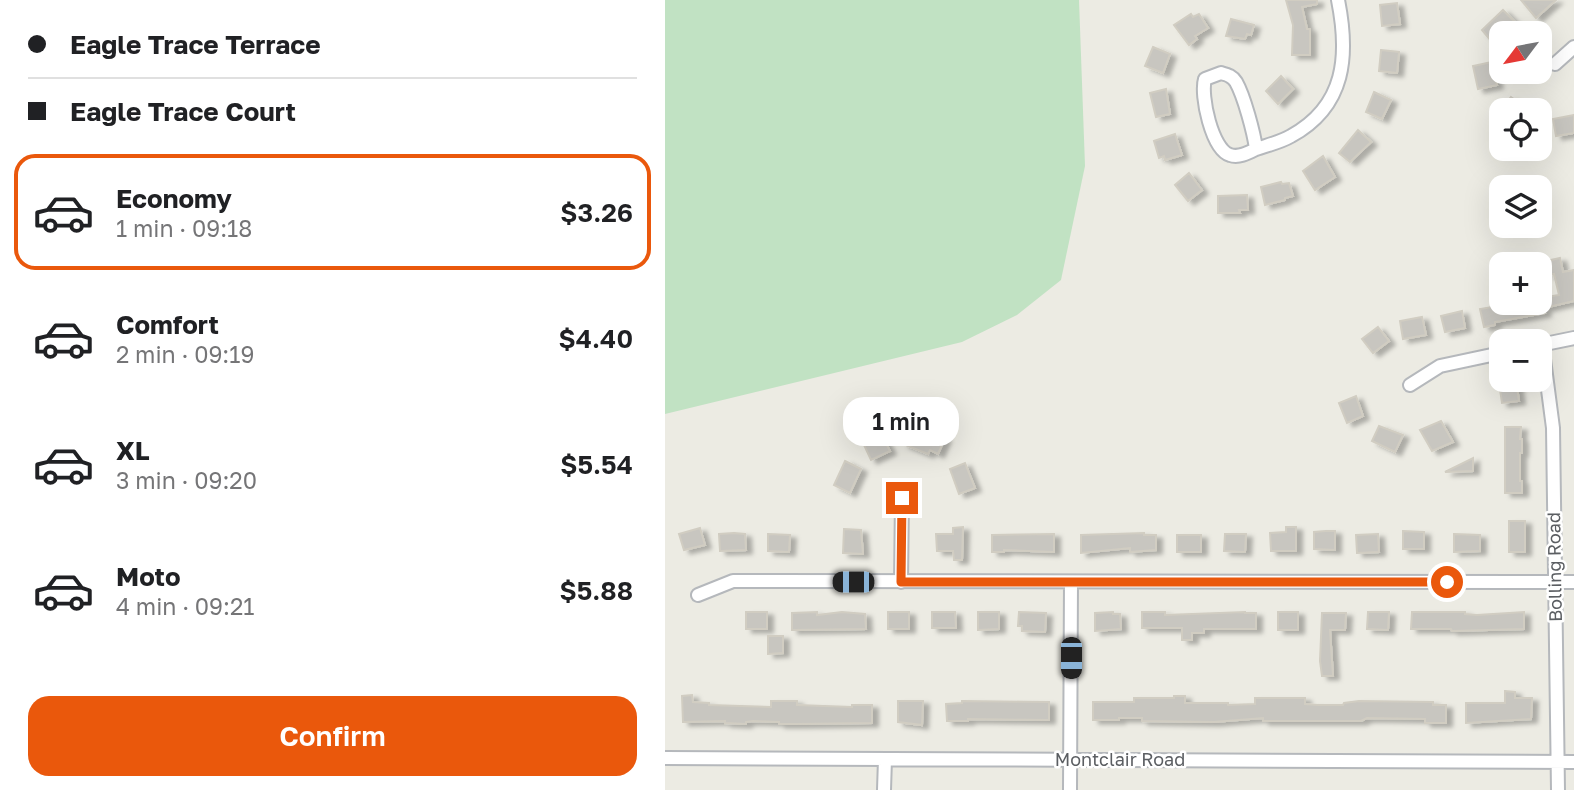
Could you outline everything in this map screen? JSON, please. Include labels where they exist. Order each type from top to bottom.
[{"type":"street","points":[[1256,149],[1237,83],[1230,76],[1221,73],[1208,77],[1203,85],[1203,99],[1221,150],[1232,156],[1242,156],[1304,128],[1329,101],[1340,79],[1345,57],[1344,30],[1338,0]]},
{"type":"street","points":[[1555,64],[1574,47]]},
{"type":"street","points":[[1552,343],[1574,338]]},
{"type":"street","points":[[1410,386],[1440,366],[1489,356]]},
{"type":"street","name":"Bolling Road","points":[[1548,392],[1553,428],[1558,790]]},
{"type":"street","points":[[901,582],[902,498]]},
{"type":"street","points":[[698,595],[733,581],[1574,582]]},
{"type":"street","points":[[1070,790],[1071,582]]},
{"type":"street","name":"Montclair Road","points":[[665,758],[1574,762]]},
{"type":"street","points":[[884,790],[885,759]]},
{"type":"green space","points":[[665,0],[1079,0],[1085,166],[1061,280],[1017,315],[962,342],[665,414]]},
{"type":"building","points":[[1286,0],[1317,0],[1317,4],[1302,7],[1307,29],[1310,29],[1310,55],[1292,55],[1293,25]]},
{"type":"building","points":[[1521,0],[1556,0],[1536,18]]},
{"type":"building","points":[[1397,3],[1400,24],[1382,26],[1380,5]]},
{"type":"building","points":[[1503,10],[1514,21],[1491,21]]},
{"type":"building","points":[[1191,14],[1193,17],[1199,14],[1208,28],[1195,36],[1197,39],[1189,45],[1174,25]]},
{"type":"building","points":[[1231,19],[1254,25],[1251,35],[1247,34],[1245,39],[1226,36]]},
{"type":"building","points":[[1489,23],[1489,38],[1482,30]]},
{"type":"building","points":[[1153,47],[1170,54],[1163,73],[1145,66]]},
{"type":"building","points":[[1381,50],[1399,52],[1397,73],[1379,71]]},
{"type":"building","points":[[1489,63],[1489,84],[1497,85],[1478,89],[1473,66]]},
{"type":"building","points":[[1281,76],[1293,89],[1278,104],[1266,91]]},
{"type":"building","points":[[1166,89],[1170,114],[1156,117],[1150,93]]},
{"type":"building","points":[[1374,92],[1391,100],[1382,119],[1366,112]]},
{"type":"building","points":[[1574,115],[1574,133],[1556,136],[1553,119]]},
{"type":"building","points":[[1358,130],[1371,142],[1350,162],[1339,153]]},
{"type":"building","points":[[1175,134],[1182,155],[1165,160],[1164,156],[1159,158],[1154,141]]},
{"type":"building","points":[[1323,156],[1335,177],[1315,190],[1303,171]]},
{"type":"building","points":[[1189,173],[1202,190],[1188,201],[1175,185]]},
{"type":"building","points":[[1281,182],[1289,183],[1293,196],[1265,205],[1261,187]]},
{"type":"building","points":[[1247,195],[1248,210],[1239,210],[1240,213],[1218,213],[1218,196]]},
{"type":"building","points":[[1560,258],[1563,272],[1574,270],[1574,301],[1552,306],[1552,296],[1559,295],[1552,274],[1552,260]]},
{"type":"building","points":[[1489,308],[1489,315],[1534,315],[1495,322],[1495,325],[1484,327],[1480,309]]},
{"type":"building","points":[[1462,311],[1465,328],[1445,332],[1441,316]]},
{"type":"building","points":[[1422,317],[1426,335],[1403,339],[1400,321]]},
{"type":"building","points":[[1378,327],[1389,341],[1373,353],[1362,339]]},
{"type":"building","points":[[1500,392],[1518,392],[1519,401],[1502,403]]},
{"type":"building","points":[[1356,396],[1363,416],[1347,423],[1339,403]]},
{"type":"building","points":[[1441,421],[1453,442],[1432,451],[1420,430]]},
{"type":"building","points":[[1379,426],[1403,435],[1395,452],[1372,441]]},
{"type":"building","points":[[918,427],[945,438],[938,454],[930,450],[928,454],[903,444],[908,431],[915,435]]},
{"type":"building","points":[[1505,427],[1521,427],[1522,493],[1505,493]]},
{"type":"building","points":[[882,436],[890,451],[871,460],[864,445]]},
{"type":"building","points":[[1473,458],[1473,471],[1445,472]]},
{"type":"building","points":[[845,461],[861,469],[850,493],[834,485]]},
{"type":"building","points":[[965,463],[975,488],[959,494],[950,469]]},
{"type":"building","points":[[1509,521],[1525,521],[1525,552],[1509,552]]},
{"type":"building","points":[[963,527],[962,560],[954,560],[953,551],[937,551],[936,534],[953,534],[953,528]]},
{"type":"building","points":[[1286,527],[1296,527],[1296,551],[1271,551],[1270,533],[1286,532]]},
{"type":"building","points":[[700,528],[705,545],[684,550],[679,534]]},
{"type":"building","points":[[844,529],[861,530],[863,554],[843,553]]},
{"type":"building","points":[[1335,531],[1335,550],[1314,549],[1314,532]]},
{"type":"building","points":[[1403,531],[1424,532],[1424,549],[1403,549]]},
{"type":"building","points":[[719,534],[745,534],[746,550],[720,551]]},
{"type":"building","points":[[768,534],[790,535],[789,552],[768,551]]},
{"type":"building","points":[[1054,534],[1054,552],[992,552],[992,535]]},
{"type":"building","points":[[1225,534],[1246,534],[1245,552],[1224,551]]},
{"type":"building","points":[[1378,534],[1379,552],[1357,553],[1356,535]]},
{"type":"building","points":[[1454,534],[1480,535],[1480,551],[1454,552]]},
{"type":"building","points":[[1081,535],[1156,535],[1156,550],[1130,552],[1130,548],[1081,553]]},
{"type":"building","points":[[1177,535],[1201,535],[1201,552],[1177,552]]},
{"type":"building","points":[[746,612],[767,612],[767,629],[746,629]]},
{"type":"building","points":[[817,612],[817,615],[842,612],[865,614],[866,629],[792,630],[792,613]]},
{"type":"building","points":[[888,612],[909,612],[909,629],[888,629]]},
{"type":"building","points":[[932,612],[955,612],[956,628],[932,628]]},
{"type":"building","points":[[978,612],[999,612],[999,629],[978,630]]},
{"type":"building","points":[[1019,612],[1046,613],[1045,632],[1022,631],[1022,626],[1018,626]]},
{"type":"building","points":[[1142,612],[1165,612],[1165,615],[1256,613],[1256,629],[1204,629],[1204,633],[1192,633],[1192,640],[1182,640],[1182,628],[1142,628]]},
{"type":"building","points":[[1278,612],[1298,612],[1298,630],[1278,630]]},
{"type":"building","points":[[1368,612],[1389,612],[1388,630],[1367,629]]},
{"type":"building","points":[[1412,612],[1465,612],[1477,615],[1524,612],[1524,629],[1411,629]]},
{"type":"building","points":[[1095,613],[1120,614],[1121,629],[1095,631]]},
{"type":"building","points":[[1322,613],[1346,613],[1345,630],[1330,630],[1333,676],[1322,676]]},
{"type":"building","points":[[768,636],[783,636],[783,653],[768,654]]},
{"type":"building","points":[[1505,691],[1515,692],[1515,698],[1532,698],[1531,719],[1466,723],[1466,703],[1505,703]]},
{"type":"building","points":[[692,695],[693,702],[709,705],[771,707],[771,701],[797,701],[797,705],[872,705],[872,723],[683,722],[682,696]]},
{"type":"building","points":[[1185,696],[1185,703],[1228,705],[1255,704],[1255,698],[1305,698],[1305,704],[1318,705],[1343,705],[1359,701],[1433,702],[1433,705],[1446,705],[1446,723],[1425,723],[1425,719],[1367,718],[1361,721],[1263,721],[1263,718],[1214,722],[1142,721],[1142,718],[1093,720],[1093,702],[1134,702],[1134,698]]},
{"type":"building","points":[[898,701],[923,701],[922,725],[898,722]]},
{"type":"building","points":[[962,701],[1049,702],[1049,720],[947,721],[946,704]]},
{"type":"route","points":[[902,498],[901,582],[1447,582]]}]
